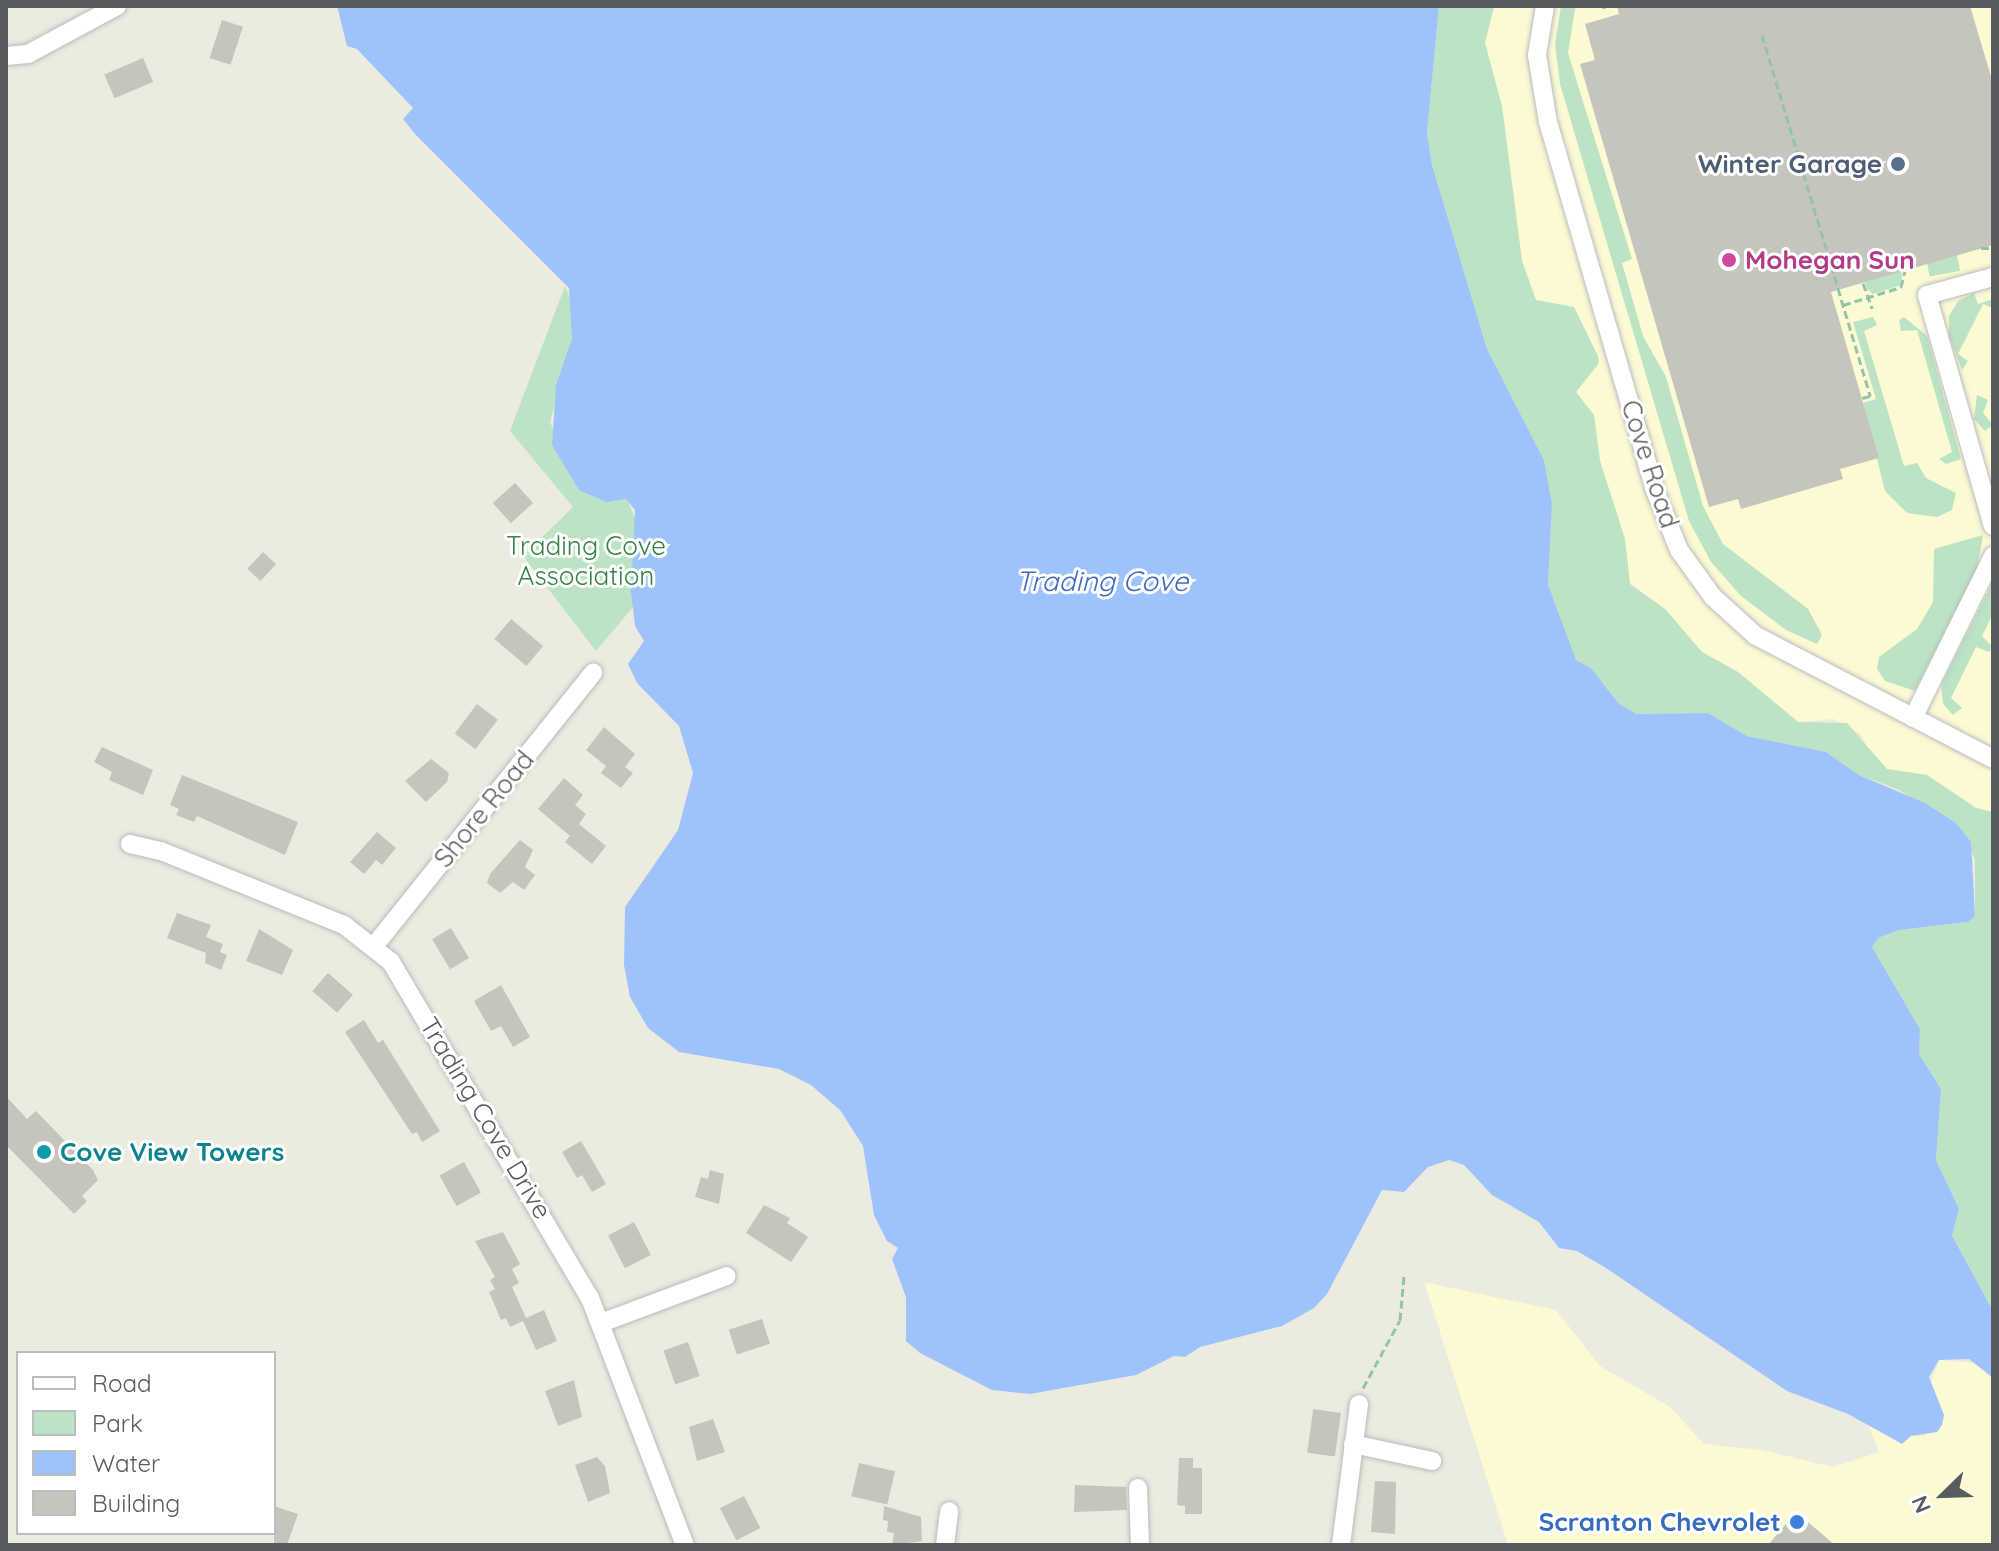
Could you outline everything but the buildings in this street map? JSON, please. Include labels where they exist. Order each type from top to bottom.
[{"type":"street","points":[[6,56],[28,54],[117,6]]},
{"type":"street","name":"Cove Road","points":[[1545,6],[1537,55],[1548,122],[1654,488],[1679,550],[1697,578],[1742,626],[1993,759]]},
{"type":"street","points":[[1993,277],[1927,295],[1993,526]]},
{"type":"street","points":[[1913,718],[1993,556]]},
{"type":"street","name":"Shore Road","points":[[375,945],[593,673]]},
{"type":"street","name":"Trading Cove Drive","points":[[130,844],[216,873],[344,925],[375,945],[402,979],[503,1146],[601,1323],[654,1476],[685,1545]]},
{"type":"street","points":[[601,1323],[727,1276]]},
{"type":"street","points":[[1341,1545],[1359,1404]]},
{"type":"street","points":[[1353,1444],[1432,1461]]},
{"type":"street","points":[[1138,1488],[1140,1545]]},
{"type":"street","points":[[945,1545],[949,1511]]},
{"type":"path","points":[[1762,35],[1870,396],[1862,398]]},
{"type":"path","points":[[1981,248],[1991,248]]},
{"type":"path","points":[[1843,305],[1901,287],[1905,271]]},
{"type":"path","points":[[1863,283],[1872,308]]},
{"type":"path","points":[[1359,1404],[1371,1368],[1400,1320],[1404,1276]]},
{"type":"shaded area","name":"Mohegan Sun","points":[[1494,6],[1993,6],[1993,812],[1976,808],[1927,775],[1887,769],[1868,751],[1861,734],[1834,719],[1798,722],[1738,672],[1702,652],[1665,609],[1630,584],[1625,539],[1600,461],[1594,415],[1564,382],[1522,261],[1502,106],[1485,43]]},
{"type":"shaded area","points":[[1424,1282],[1556,1310],[1600,1366],[1670,1407],[1704,1444],[1762,1450],[1833,1467],[1879,1452],[1868,1424],[1884,1433],[1924,1436],[1944,1415],[1930,1386],[1939,1360],[1977,1363],[1993,1379],[1993,1545],[1508,1545]]},
{"type":"green space","points":[[1439,6],[1494,6],[1485,43],[1502,106],[1522,261],[1536,300],[1574,307],[1598,356],[1599,363],[1576,392],[1594,415],[1600,461],[1625,539],[1630,584],[1665,609],[1702,652],[1738,672],[1798,722],[1847,723],[1887,769],[1927,775],[1976,808],[1993,812],[1993,1311],[1952,1234],[1959,1209],[1936,1160],[1941,1089],[1919,1054],[1920,1029],[1872,947],[1878,938],[1899,930],[1968,922],[1975,916],[1975,859],[1956,823],[1897,789],[1859,775],[1826,752],[1747,736],[1708,713],[1637,714],[1619,704],[1591,668],[1576,660],[1565,644],[1548,585],[1552,504],[1544,460],[1487,349],[1432,165],[1427,133]]},
{"type":"green space","points":[[1561,6],[1584,6],[1575,9],[1568,53],[1632,259],[1622,263],[1643,336],[1666,377],[1703,506],[1723,544],[1808,609],[1822,635],[1817,644],[1786,630],[1741,596],[1711,562],[1689,521],[1560,84],[1555,44]]},
{"type":"green space","points":[[1957,255],[1960,271],[1930,277],[1927,261]]},
{"type":"green space","points":[[1902,271],[1901,285],[1873,294],[1867,289],[1865,282]]},
{"type":"green space","name":"Trading Cove Association","points":[[565,286],[574,308],[572,339],[550,422],[578,489],[604,501],[627,499],[637,523],[633,607],[596,651],[523,556],[573,507],[510,431]]},
{"type":"green space","points":[[1974,293],[1978,304],[1993,299],[1993,308],[1983,304],[1958,354],[1968,361],[1962,370],[1949,336],[1949,316],[1958,301]]},
{"type":"green space","points":[[1873,317],[1877,325],[1864,331],[1904,466],[1917,463],[1926,478],[1956,493],[1952,510],[1937,517],[1907,513],[1885,491],[1863,403],[1876,399],[1853,322]]},
{"type":"green space","points":[[1904,317],[1927,336],[1961,459],[1946,464],[1939,459],[1952,452],[1917,330],[1901,331],[1899,320]]},
{"type":"green space","points":[[1977,395],[1988,400],[1983,413],[1993,425],[1985,431],[1974,419]]},
{"type":"green space","points":[[1983,535],[1977,569],[1915,691],[1885,681],[1877,669],[1879,657],[1917,629],[1933,602],[1934,549]]},
{"type":"green space","points":[[1993,582],[1993,614],[1982,636],[1993,647],[1989,652],[1976,647],[1951,698],[1962,708],[1953,715],[1943,704],[1941,685]]},
{"type":"water","name":"Trading Cove","points":[[337,6],[1439,6],[1427,133],[1432,165],[1487,349],[1544,460],[1552,504],[1548,585],[1576,660],[1591,668],[1619,704],[1637,714],[1708,713],[1747,736],[1826,752],[1859,775],[1925,803],[1956,823],[1971,842],[1975,916],[1968,922],[1899,930],[1878,938],[1872,947],[1920,1029],[1919,1054],[1941,1089],[1936,1160],[1959,1209],[1952,1235],[1993,1311],[1993,1378],[1969,1359],[1939,1360],[1929,1377],[1944,1415],[1942,1425],[1937,1432],[1911,1436],[1902,1444],[1848,1414],[1787,1391],[1606,1268],[1577,1251],[1559,1248],[1539,1222],[1492,1195],[1464,1165],[1449,1160],[1428,1167],[1404,1192],[1382,1190],[1327,1294],[1314,1308],[1282,1326],[1200,1347],[1185,1357],[1174,1356],[1136,1375],[1030,1394],[992,1390],[920,1353],[906,1341],[906,1297],[892,1259],[898,1248],[887,1241],[874,1215],[863,1146],[840,1110],[811,1085],[779,1069],[679,1052],[648,1028],[630,997],[624,965],[625,907],[678,830],[693,773],[679,726],[637,683],[628,664],[644,641],[635,626],[631,592],[635,510],[626,499],[606,502],[579,490],[552,445],[556,385],[572,339],[569,288],[416,135],[403,119],[413,108],[357,49],[347,46]]},
{"type":"place","name":"Winter Garage","points":[[1898,164]]},
{"type":"place","name":"Mohegan Sun","points":[[1729,260]]},
{"type":"place","name":"Cove View Towers","points":[[44,1152]]},
{"type":"place","name":"Scranton Chevrolet","points":[[1797,1522]]}]
